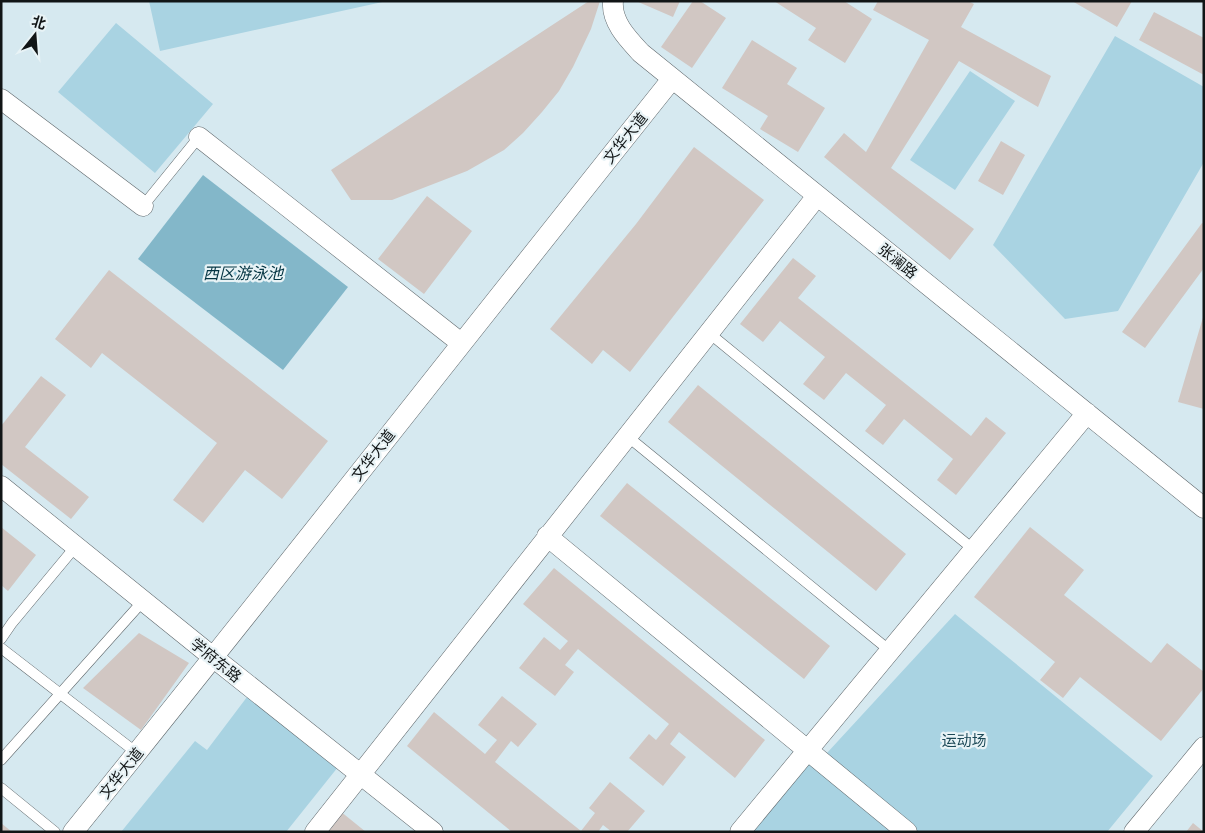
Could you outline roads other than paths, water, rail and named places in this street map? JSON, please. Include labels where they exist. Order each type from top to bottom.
[{"type":"street","name":"张澜路","points":[[613,1],[615,18],[627,39],[641,53],[1204,508]]},
{"type":"street","name":"文华大道","points":[[74,832],[672,79]]},
{"type":"street","points":[[1,99],[143,206]]},
{"type":"street","points":[[199,137],[461,343]]},
{"type":"street","points":[[315,832],[817,196]]},
{"type":"street","points":[[740,832],[888,650],[1087,413]]},
{"type":"street","name":"学府东路","points":[[1,486],[433,832]]},
{"type":"street","points":[[547,536],[906,832]]},
{"type":"street","points":[[1134,832],[1204,747]]},
{"type":"lane","points":[[143,206],[199,137]]},
{"type":"lane","points":[[708,334],[973,549]]},
{"type":"lane","points":[[627,436],[888,650]]},
{"type":"lane","points":[[1,639],[76,546]]},
{"type":"lane","points":[[1,760],[143,601]]},
{"type":"lane","points":[[1,648],[138,752]]},
{"type":"lane","points":[[1,788],[55,832]]},
{"type":"water","name":"西区游泳池","points":[[203,175],[348,287],[283,370],[138,259]]},
{"type":"park label","name":"运动场","points":[[964,740]]}]
